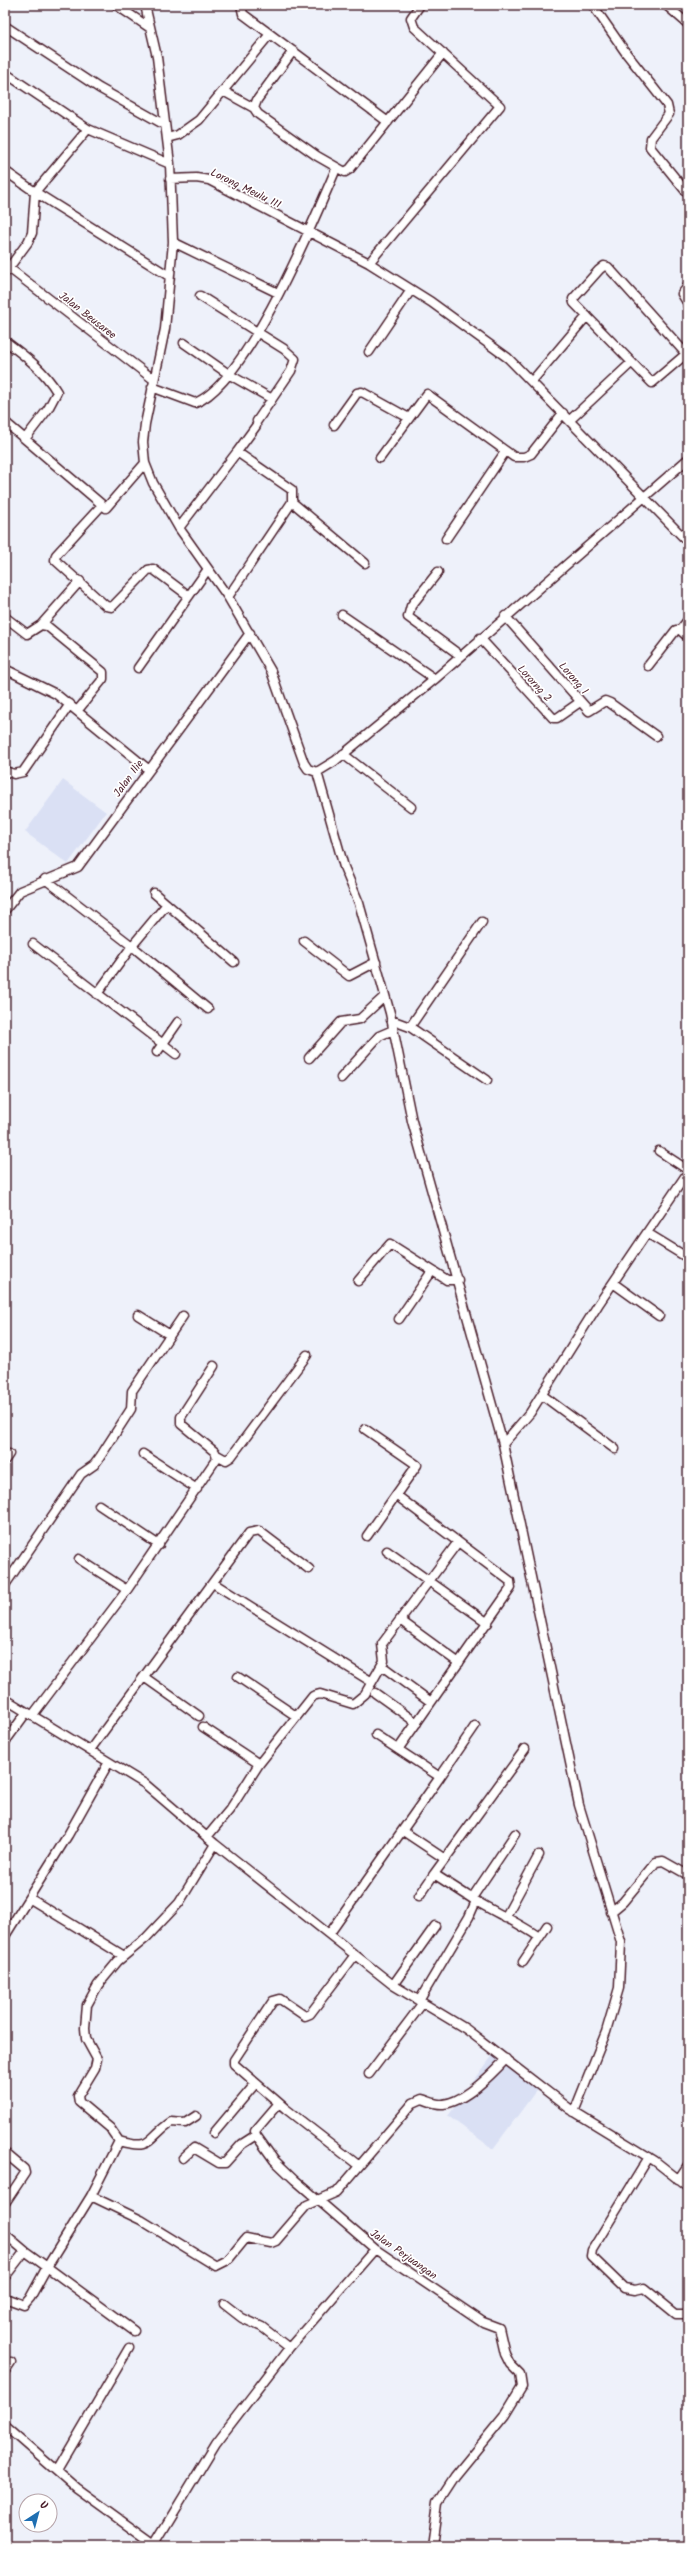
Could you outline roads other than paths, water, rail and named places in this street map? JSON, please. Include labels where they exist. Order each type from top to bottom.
[{"type":"street","points":[[116,5],[150,28]]},
{"type":"street","points":[[144,5],[157,57],[167,138],[170,164],[173,242],[165,329],[152,383],[143,442],[145,463],[153,483],[179,528],[228,597],[250,633],[271,672],[304,763],[308,769],[318,772]]},
{"type":"street","points":[[369,263],[500,106],[414,27],[411,22],[420,5]]},
{"type":"street","points":[[666,5],[688,24]]},
{"type":"street","points":[[239,6],[243,14],[388,122]]},
{"type":"street","points":[[594,7],[626,54],[667,105],[669,114],[651,138],[650,144],[652,150],[688,194]]},
{"type":"street","points":[[5,26],[98,88],[165,125]]},
{"type":"street","points":[[167,138],[178,135],[189,129],[223,91],[270,34]]},
{"type":"street","points":[[254,108],[257,100],[293,51]]},
{"type":"street","points":[[223,91],[254,108],[258,114],[336,169],[345,172],[350,169],[443,53]]},
{"type":"street","points":[[5,73],[88,129],[170,164]]},
{"type":"street","points":[[7,271],[28,242],[32,233],[35,192],[88,129]]},
{"type":"street","points":[[230,375],[256,333],[278,293],[308,233],[336,169]]},
{"type":"street","points":[[5,170],[35,192],[169,276]]},
{"type":"street","name":"Lorong Meulu III","points":[[170,179],[196,178],[209,180],[308,233],[369,263],[411,290],[508,358],[688,542]]},
{"type":"street","points":[[173,242],[278,293]]},
{"type":"street","points":[[606,266],[687,355],[652,383],[631,363],[573,299],[600,270],[606,266]]},
{"type":"street","name":"Jalan Beusaree","points":[[7,271],[152,383],[195,403],[230,375]]},
{"type":"street","points":[[688,286],[682,294],[688,304]]},
{"type":"street","points":[[369,352],[411,290]]},
{"type":"street","points":[[179,528],[237,452],[257,423],[291,371],[294,359],[284,349],[256,333],[200,296]]},
{"type":"street","points":[[532,381],[587,316]]},
{"type":"street","points":[[5,341],[34,363],[50,380],[57,392],[48,409],[25,439]]},
{"type":"street","points":[[184,343],[230,375],[272,399]]},
{"type":"street","points":[[570,420],[631,363]]},
{"type":"street","points":[[334,425],[357,393],[362,392],[409,418]]},
{"type":"street","points":[[380,458],[427,394],[505,452],[517,457],[531,454],[563,413]]},
{"type":"street","points":[[5,422],[102,506],[109,506],[145,463]]},
{"type":"street","points":[[228,597],[292,502],[292,490],[237,452]]},
{"type":"street","points":[[446,539],[505,452]]},
{"type":"street","points":[[318,772],[343,754],[435,679],[505,616],[688,459]]},
{"type":"street","points":[[292,502],[365,564]]},
{"type":"street","points":[[102,506],[56,555],[55,560],[106,606],[112,607],[148,570],[152,569],[189,596]]},
{"type":"street","points":[[138,668],[208,569]]},
{"type":"street","points":[[438,572],[411,606],[408,617],[460,656]]},
{"type":"street","points":[[5,617],[28,634],[41,625],[80,581]]},
{"type":"street","points":[[342,615],[435,679]]},
{"type":"street","name":"Lorong 1","points":[[505,616],[588,711],[605,701],[656,736]]},
{"type":"street","points":[[648,666],[676,630],[680,630],[688,620]]},
{"type":"street","points":[[41,625],[53,631],[104,675],[99,686],[78,710]]},
{"type":"street","points":[[680,630],[688,637]]},
{"type":"street","name":"Jalan Ilie","points":[[5,910],[17,892],[44,879],[78,867],[148,769],[250,633]]},
{"type":"street","name":"Lororng 2","points":[[480,638],[553,718],[557,718],[580,702]]},
{"type":"street","points":[[5,669],[45,688],[70,704],[148,769]]},
{"type":"street","points":[[5,771],[14,774],[23,772],[70,704]]},
{"type":"street","points":[[343,754],[411,807]]},
{"type":"street","points":[[318,772],[344,867],[359,903],[376,962],[391,1020],[412,1121],[503,1444],[579,1805],[610,1912],[621,1942],[619,1988],[606,2032],[572,2111]]},
{"type":"street","points":[[44,879],[132,946],[208,1009]]},
{"type":"street","points":[[154,893],[234,962]]},
{"type":"street","points":[[97,994],[132,946],[167,904]]},
{"type":"street","points":[[410,1026],[482,922]]},
{"type":"street","points":[[304,941],[348,976],[376,962]]},
{"type":"street","points":[[33,944],[176,1054]]},
{"type":"street","points":[[309,1058],[341,1022],[360,1019],[385,996]]},
{"type":"street","points":[[391,1020],[410,1026],[487,1080]]},
{"type":"street","points":[[157,1052],[178,1022]]},
{"type":"street","points":[[340,1078],[380,1036],[393,1030]]},
{"type":"street","points":[[503,1444],[530,1413],[613,1283],[688,1173],[659,1151]]},
{"type":"street","points":[[647,1233],[688,1258]]},
{"type":"street","points":[[358,1281],[390,1244],[446,1280],[458,1280]]},
{"type":"street","points":[[399,1318],[432,1271]]},
{"type":"street","points":[[613,1283],[659,1316]]},
{"type":"street","points":[[138,1315],[170,1335]]},
{"type":"street","points":[[5,1585],[81,1474],[94,1465],[100,1457],[131,1408],[132,1391],[183,1316]]},
{"type":"street","points":[[214,1366],[181,1417],[181,1424],[217,1455],[226,1460],[231,1457],[307,1355]]},
{"type":"street","points":[[542,1395],[615,1448]]},
{"type":"street","points":[[365,1429],[417,1464],[367,1536]]},
{"type":"street","points":[[143,1454],[197,1489]]},
{"type":"street","points":[[5,1742],[127,1590],[197,1489],[217,1455]]},
{"type":"street","points":[[396,1495],[510,1581],[511,1588],[509,1594],[399,1748]]},
{"type":"street","points":[[99,1505],[159,1545]]},
{"type":"street","points":[[90,1750],[249,1533],[259,1531],[309,1569]]},
{"type":"street","points":[[207,1837],[231,1808],[258,1764],[313,1696],[320,1694],[353,1704],[362,1698],[384,1661],[382,1644],[458,1542]]},
{"type":"street","points":[[388,1551],[488,1623]]},
{"type":"street","points":[[79,1559],[127,1590]]},
{"type":"street","points":[[213,1583],[372,1682]]},
{"type":"street","points":[[400,1620],[459,1663]]},
{"type":"street","points":[[382,1666],[432,1702]]},
{"type":"street","points":[[144,1677],[199,1716]]},
{"type":"street","points":[[238,1678],[296,1716]]},
{"type":"street","points":[[375,1692],[417,1723]]},
{"type":"street","points":[[5,1700],[145,1784],[215,1844],[330,1933],[393,1985],[420,2003],[466,2029],[572,2111],[649,2157],[688,2187]]},
{"type":"street","points":[[330,1933],[403,1831],[475,1726]]},
{"type":"street","points":[[203,1727],[258,1764]]},
{"type":"street","points":[[376,1735],[399,1748],[440,1777]]},
{"type":"street","points":[[418,1896],[525,1749]]},
{"type":"street","points":[[5,1936],[109,1762]]},
{"type":"street","points":[[403,1831],[445,1859]]},
{"type":"street","points":[[370,2074],[420,2003],[469,1917],[474,1899],[515,1834]]},
{"type":"street","points":[[196,2116],[185,2123],[171,2122],[146,2144],[140,2147],[119,2141],[110,2128],[79,2102],[78,2096],[95,2068],[97,2059],[86,2039],[87,2005],[98,1985],[124,1956],[146,1938],[179,1903],[215,1844]]},
{"type":"street","points":[[505,1918],[539,1855]]},
{"type":"street","points":[[610,1912],[623,1902],[656,1862],[663,1861],[688,1875]]},
{"type":"street","points":[[434,1874],[505,1918],[514,1920],[539,1937]]},
{"type":"street","points":[[29,1898],[124,1956]]},
{"type":"street","points":[[393,1985],[435,1926]]},
{"type":"street","points":[[523,1962],[547,1926]]},
{"type":"street","points":[[355,1955],[310,2014],[305,2016],[280,1999],[273,2001],[234,2060],[234,2064],[279,2103],[358,2165]]},
{"type":"street","points":[[91,2196],[141,2220],[216,2266],[228,2260],[246,2238],[271,2243],[276,2241],[307,2205],[318,2198],[328,2197],[336,2192],[413,2103],[422,2099],[436,2104],[453,2101],[489,2077],[506,2059]]},
{"type":"street","points":[[214,2133],[256,2083]]},
{"type":"street","points":[[182,2158],[194,2148],[219,2163],[226,2163],[242,2144],[256,2135],[258,2127],[279,2103]]},
{"type":"street","name":"Jalan Perjuangan","points":[[256,2135],[274,2160],[375,2249],[483,2322],[496,2326],[501,2331],[505,2354],[510,2364],[520,2374],[522,2387],[505,2415],[455,2476],[438,2502],[432,2546]]},
{"type":"street","points":[[5,2298],[24,2305],[30,2298],[47,2267],[91,2196],[119,2141]]},
{"type":"street","points":[[5,2153],[24,2169],[25,2173],[5,2203]]},
{"type":"street","points":[[649,2157],[592,2250],[591,2256],[624,2288],[635,2290],[644,2288],[676,2314],[688,2314]]},
{"type":"street","points":[[678,2180],[688,2165]]},
{"type":"street","points":[[5,2234],[25,2251],[134,2331]]},
{"type":"street","points":[[5,2426],[56,2471],[155,2546],[216,2443],[288,2348],[375,2249]]},
{"type":"street","points":[[5,2277],[25,2251]]},
{"type":"street","points":[[224,2304],[242,2318],[262,2326],[288,2348]]},
{"type":"street","points":[[56,2471],[130,2348]]},
{"type":"street","points":[[5,2371],[11,2362]]}]
